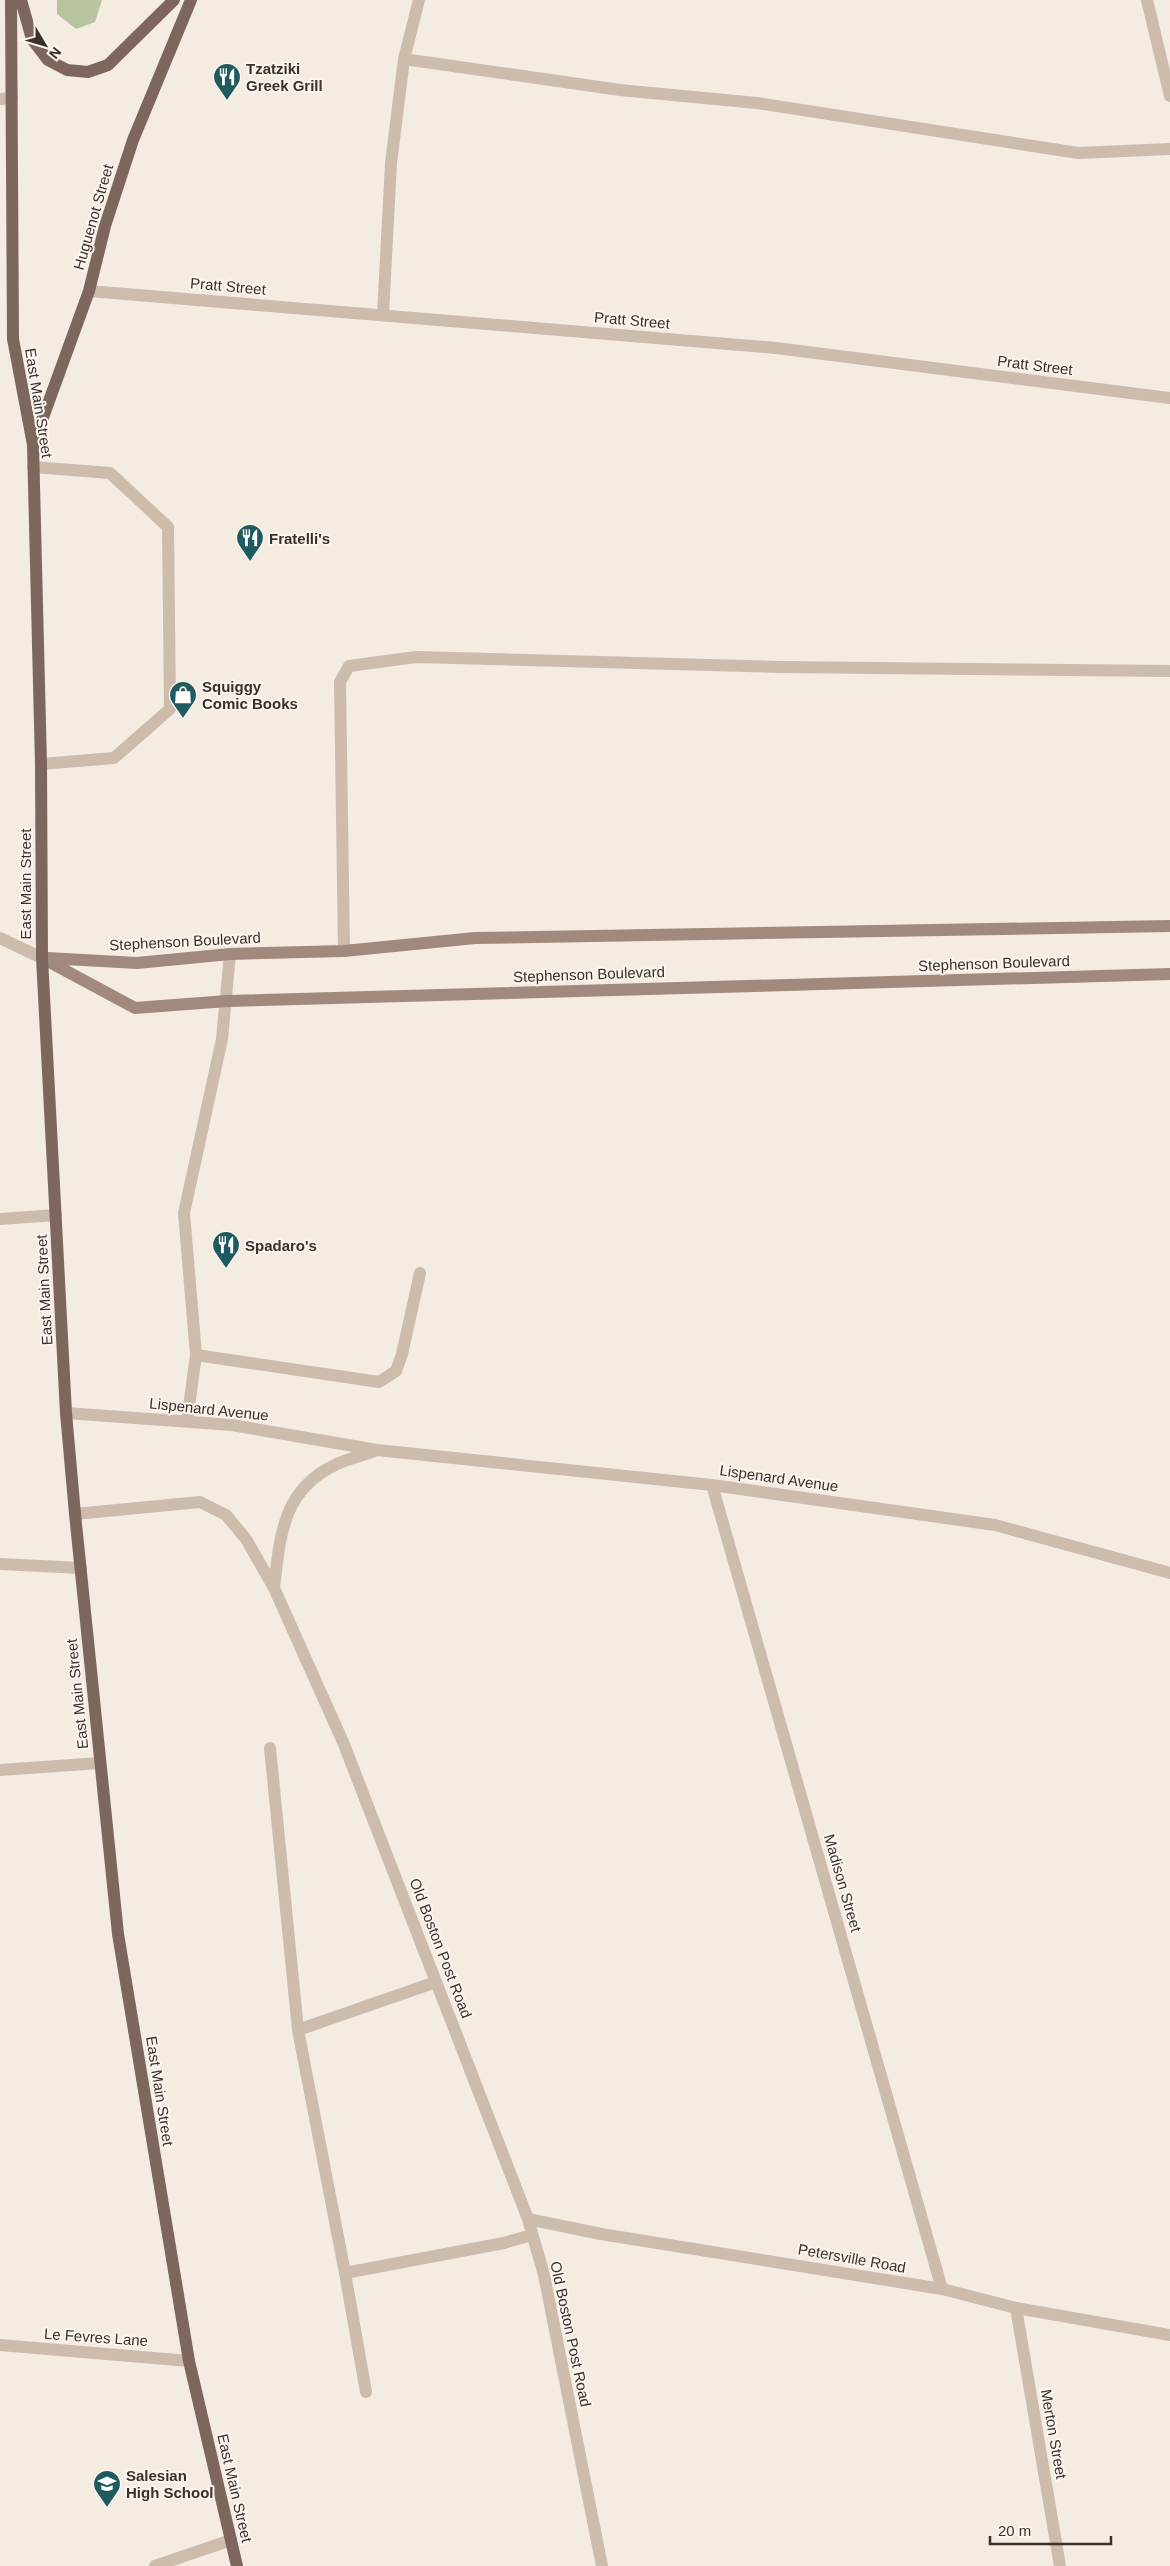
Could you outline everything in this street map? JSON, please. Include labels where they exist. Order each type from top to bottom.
[{"type":"main road","name":"East Main Street","points":[[12,0],[6,98],[13,339],[33,446],[41,764],[42,958],[66,1412],[80,1568],[118,1934],[189,2361],[237,2566]]},
{"type":"main road","points":[[21,0],[32,39],[48,60],[67,70],[88,72],[108,65],[174,0]]},
{"type":"main road","name":"Huguenot Street","points":[[33,446],[89,292],[105,226],[133,140],[191,0]]},
{"type":"street","points":[[382,315],[390,163],[404,59],[419,0]]},
{"type":"street","points":[[1147,0],[1170,96]]},
{"type":"street","points":[[404,59],[620,90],[757,103],[1078,153],[1170,149]]},
{"type":"street","name":"Pratt Street","points":[[89,292],[776,348],[1170,398]]},
{"type":"street","points":[[33,467],[110,473],[168,528],[170,709],[114,758],[41,764]]},
{"type":"street","points":[[344,951],[340,682],[348,666],[416,657],[780,666],[1170,671]]},
{"type":"street","name":"Stephenson Boulevard","points":[[42,958],[137,962],[230,954],[344,951],[475,938],[1170,926]]},
{"type":"street","points":[[0,938],[42,958]]},
{"type":"street","points":[[187,1421],[196,1355],[184,1213],[222,1039],[230,954]]},
{"type":"street","name":"Stephenson Boulevard","points":[[42,958],[135,1008],[227,1001],[1170,974]]},
{"type":"street","points":[[0,1219],[56,1215]]},
{"type":"street","points":[[196,1355],[379,1382],[396,1371],[402,1354],[420,1273]]},
{"type":"street","name":"Lispenard Avenue","points":[[66,1412],[232,1425],[377,1450],[712,1485],[995,1526],[1170,1573]]},
{"type":"street","name":"Lispenard Avenue","points":[[274,1588],[281,1531],[295,1498],[315,1476],[336,1464],[377,1450]]},
{"type":"street","name":"Madison Street","points":[[712,1485],[942,2290]]},
{"type":"street","name":"Old Boston Post Road","points":[[75,1514],[200,1502],[226,1515],[246,1539],[274,1588],[343,1742],[528,2219],[544,2275],[602,2566]]},
{"type":"street","points":[[0,1564],[80,1568]]},
{"type":"street","points":[[270,1748],[298,2030],[366,2392]]},
{"type":"street","points":[[0,1770],[100,1763]]},
{"type":"street","points":[[298,2030],[436,1982]]},
{"type":"street","name":"Petersville Road","points":[[528,2219],[601,2234],[942,2290],[1016,2308],[1170,2335]]},
{"type":"street","points":[[345,2273],[504,2243],[532,2235]]},
{"type":"street","name":"Merton Street","points":[[1016,2308],[1060,2566]]},
{"type":"street","name":"Le Fevres Lane","points":[[0,2345],[189,2361]]},
{"type":"street","points":[[155,2566],[231,2540]]},
{"type":"green space","points":[[57,0],[102,0],[95,22],[76,29],[57,14]]},
{"type":"place","name":"Tzatziki Greek Grill","points":[[227,101]]},
{"type":"place","name":"Fratelli's","points":[[250,562]]},
{"type":"place","name":"Squiggy Comic Books","points":[[183,719]]},
{"type":"place","name":"Spadaro's","points":[[226,1269]]},
{"type":"place","name":"Salesian High School","points":[[107,2508]]}]
